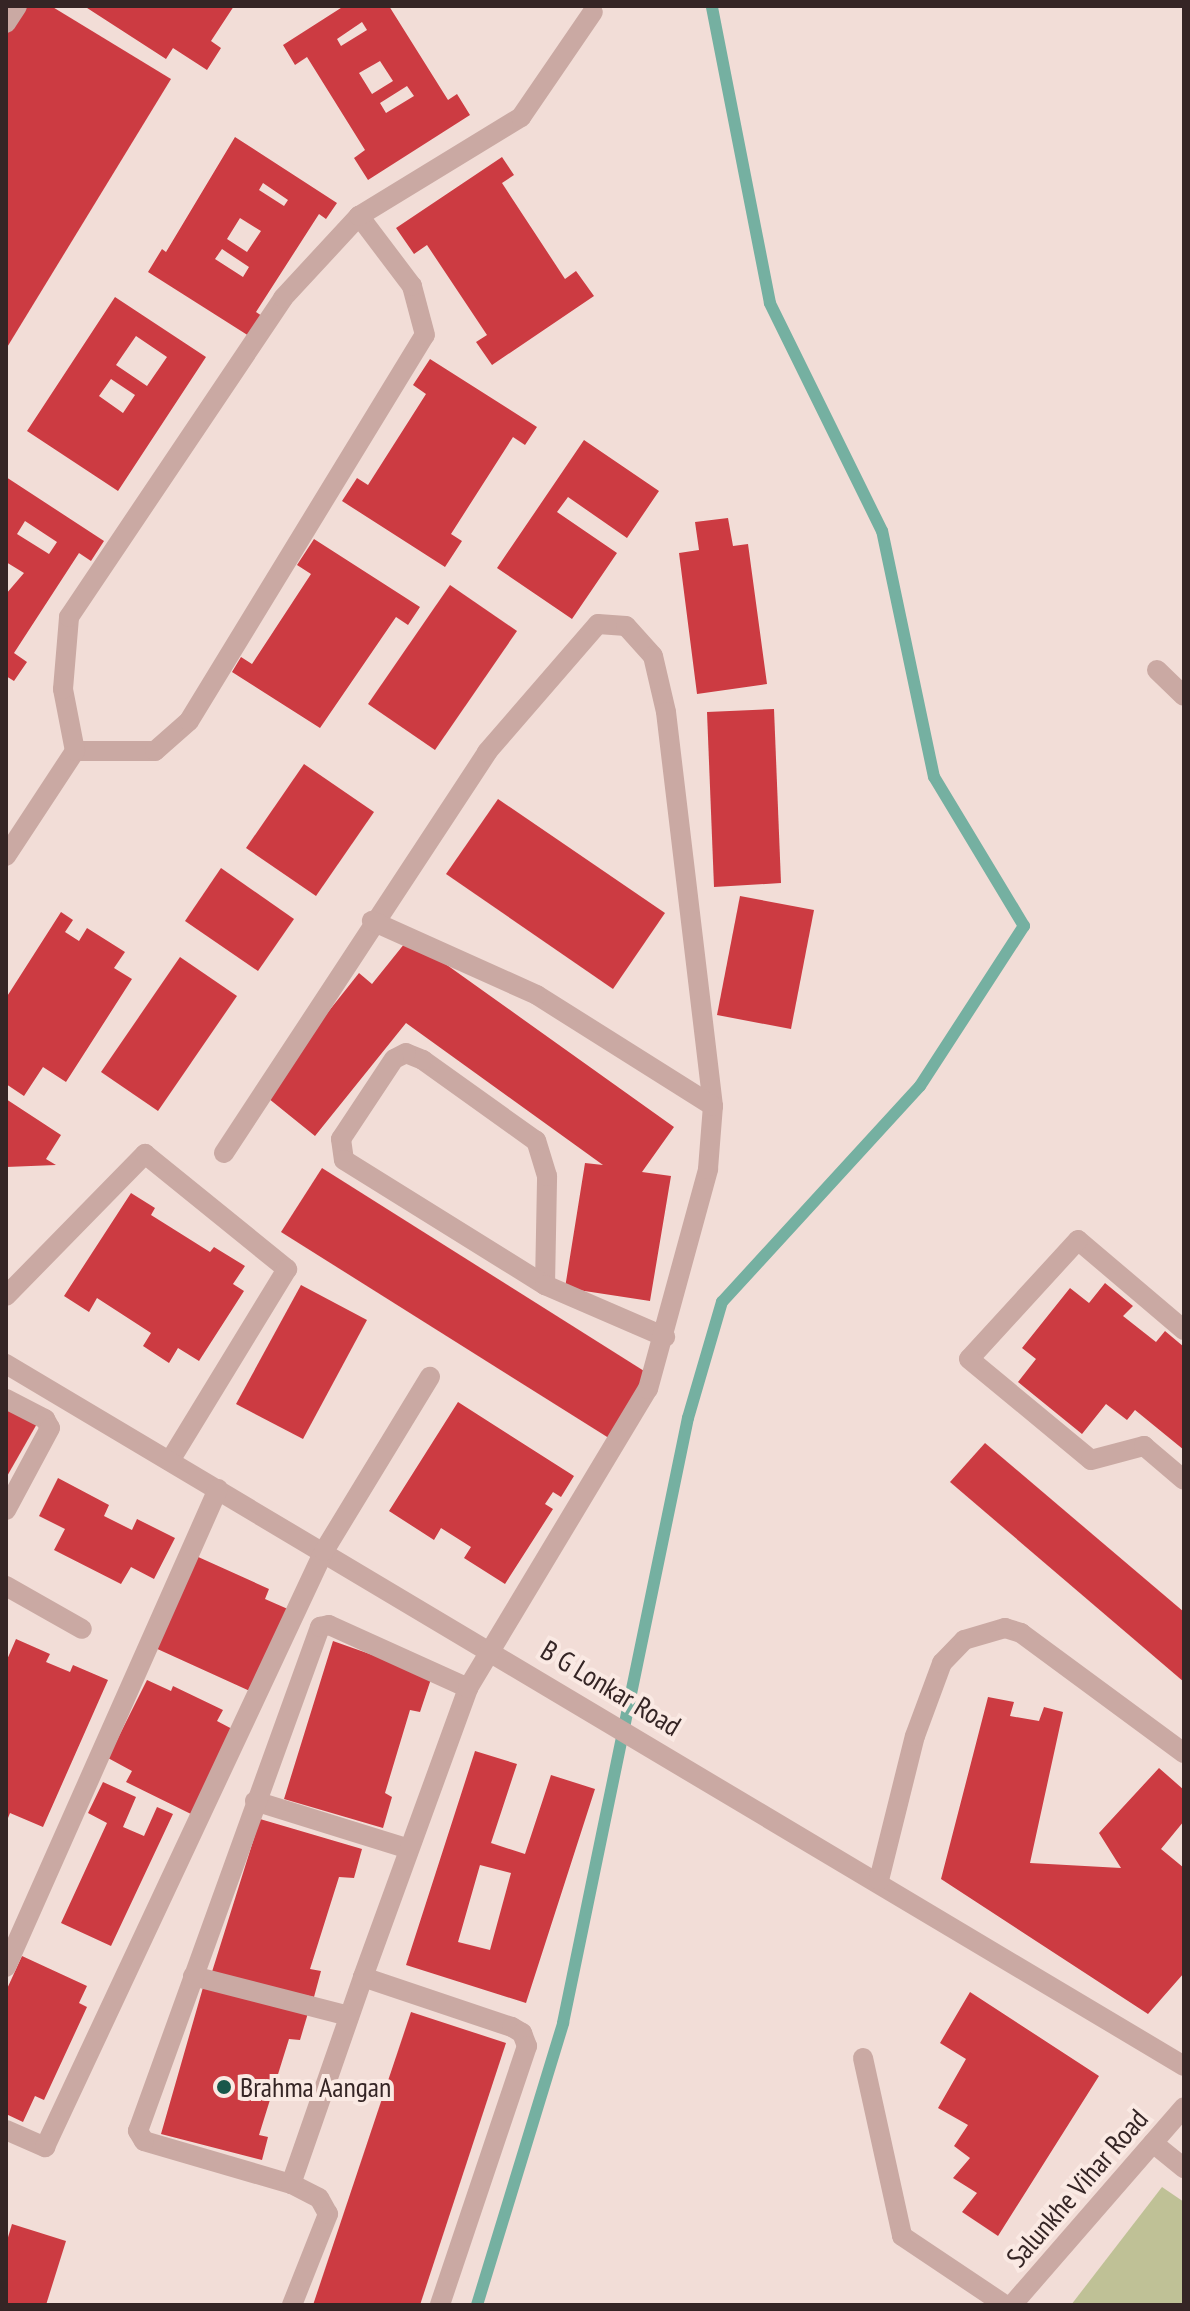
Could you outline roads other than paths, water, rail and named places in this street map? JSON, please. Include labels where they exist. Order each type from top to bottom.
[{"type":"street","points":[[6,23],[17,6]]},
{"type":"street","points":[[6,856],[75,751],[63,689],[69,617],[283,298],[359,216],[521,117],[593,12]]},
{"type":"street","points":[[75,751],[155,751],[189,721],[425,335],[412,286],[359,216]]},
{"type":"street","points":[[224,1153],[372,921],[487,752],[598,624],[626,626],[653,656],[666,712],[713,1106],[708,1169],[665,1337],[648,1389],[489,1648],[468,1688],[291,2184]]},
{"type":"street","points":[[1157,670],[1184,696]]},
{"type":"street","points":[[372,921],[523,987],[713,1106]]},
{"type":"street","points":[[545,1285],[547,1176],[536,1141],[423,1060],[406,1053],[394,1059],[341,1139],[344,1160],[545,1285],[665,1337]]},
{"type":"street","points":[[6,1296],[145,1154],[287,1269],[170,1461]]},
{"type":"street","points":[[1184,1330],[1078,1240],[969,1359],[1091,1460],[1144,1446],[1184,1480]]},
{"type":"street","name":"B G Lonkar Road","points":[[6,1364],[596,1711],[1184,2066]]},
{"type":"street","points":[[6,2130],[45,2147],[324,1551],[430,1377]]},
{"type":"street","points":[[6,1399],[45,1419],[50,1428],[6,1510]]},
{"type":"street","points":[[6,1967],[218,1489]]},
{"type":"street","points":[[6,1586],[82,1629]]},
{"type":"street","points":[[292,2305],[328,2214],[319,2198],[291,2184],[200,2160],[139,2137],[255,1801],[324,1624],[468,1688]]},
{"type":"street","points":[[879,1880],[915,1736],[942,1663],[964,1640],[1005,1628],[1021,1633],[1184,1753]]},
{"type":"street","points":[[255,1801],[409,1849]]},
{"type":"street","points":[[193,1976],[349,2016]]},
{"type":"street","points":[[363,1977],[512,2027],[522,2033],[527,2046],[440,2305]]},
{"type":"street","points":[[863,2058],[902,2236],[1005,2305]]},
{"type":"street","name":"Salunkhe Vihar Road","points":[[1012,2305],[1184,2107]]},
{"type":"street","points":[[1153,2143],[1184,2168]]},
{"type":"waterway","points":[[477,2305],[563,2023],[688,1418],[722,1302],[920,1086],[1024,926],[934,777],[882,531],[770,303],[712,6]]},
{"type":"place","name":"Brahma Aangan","points":[[224,2087]]}]
